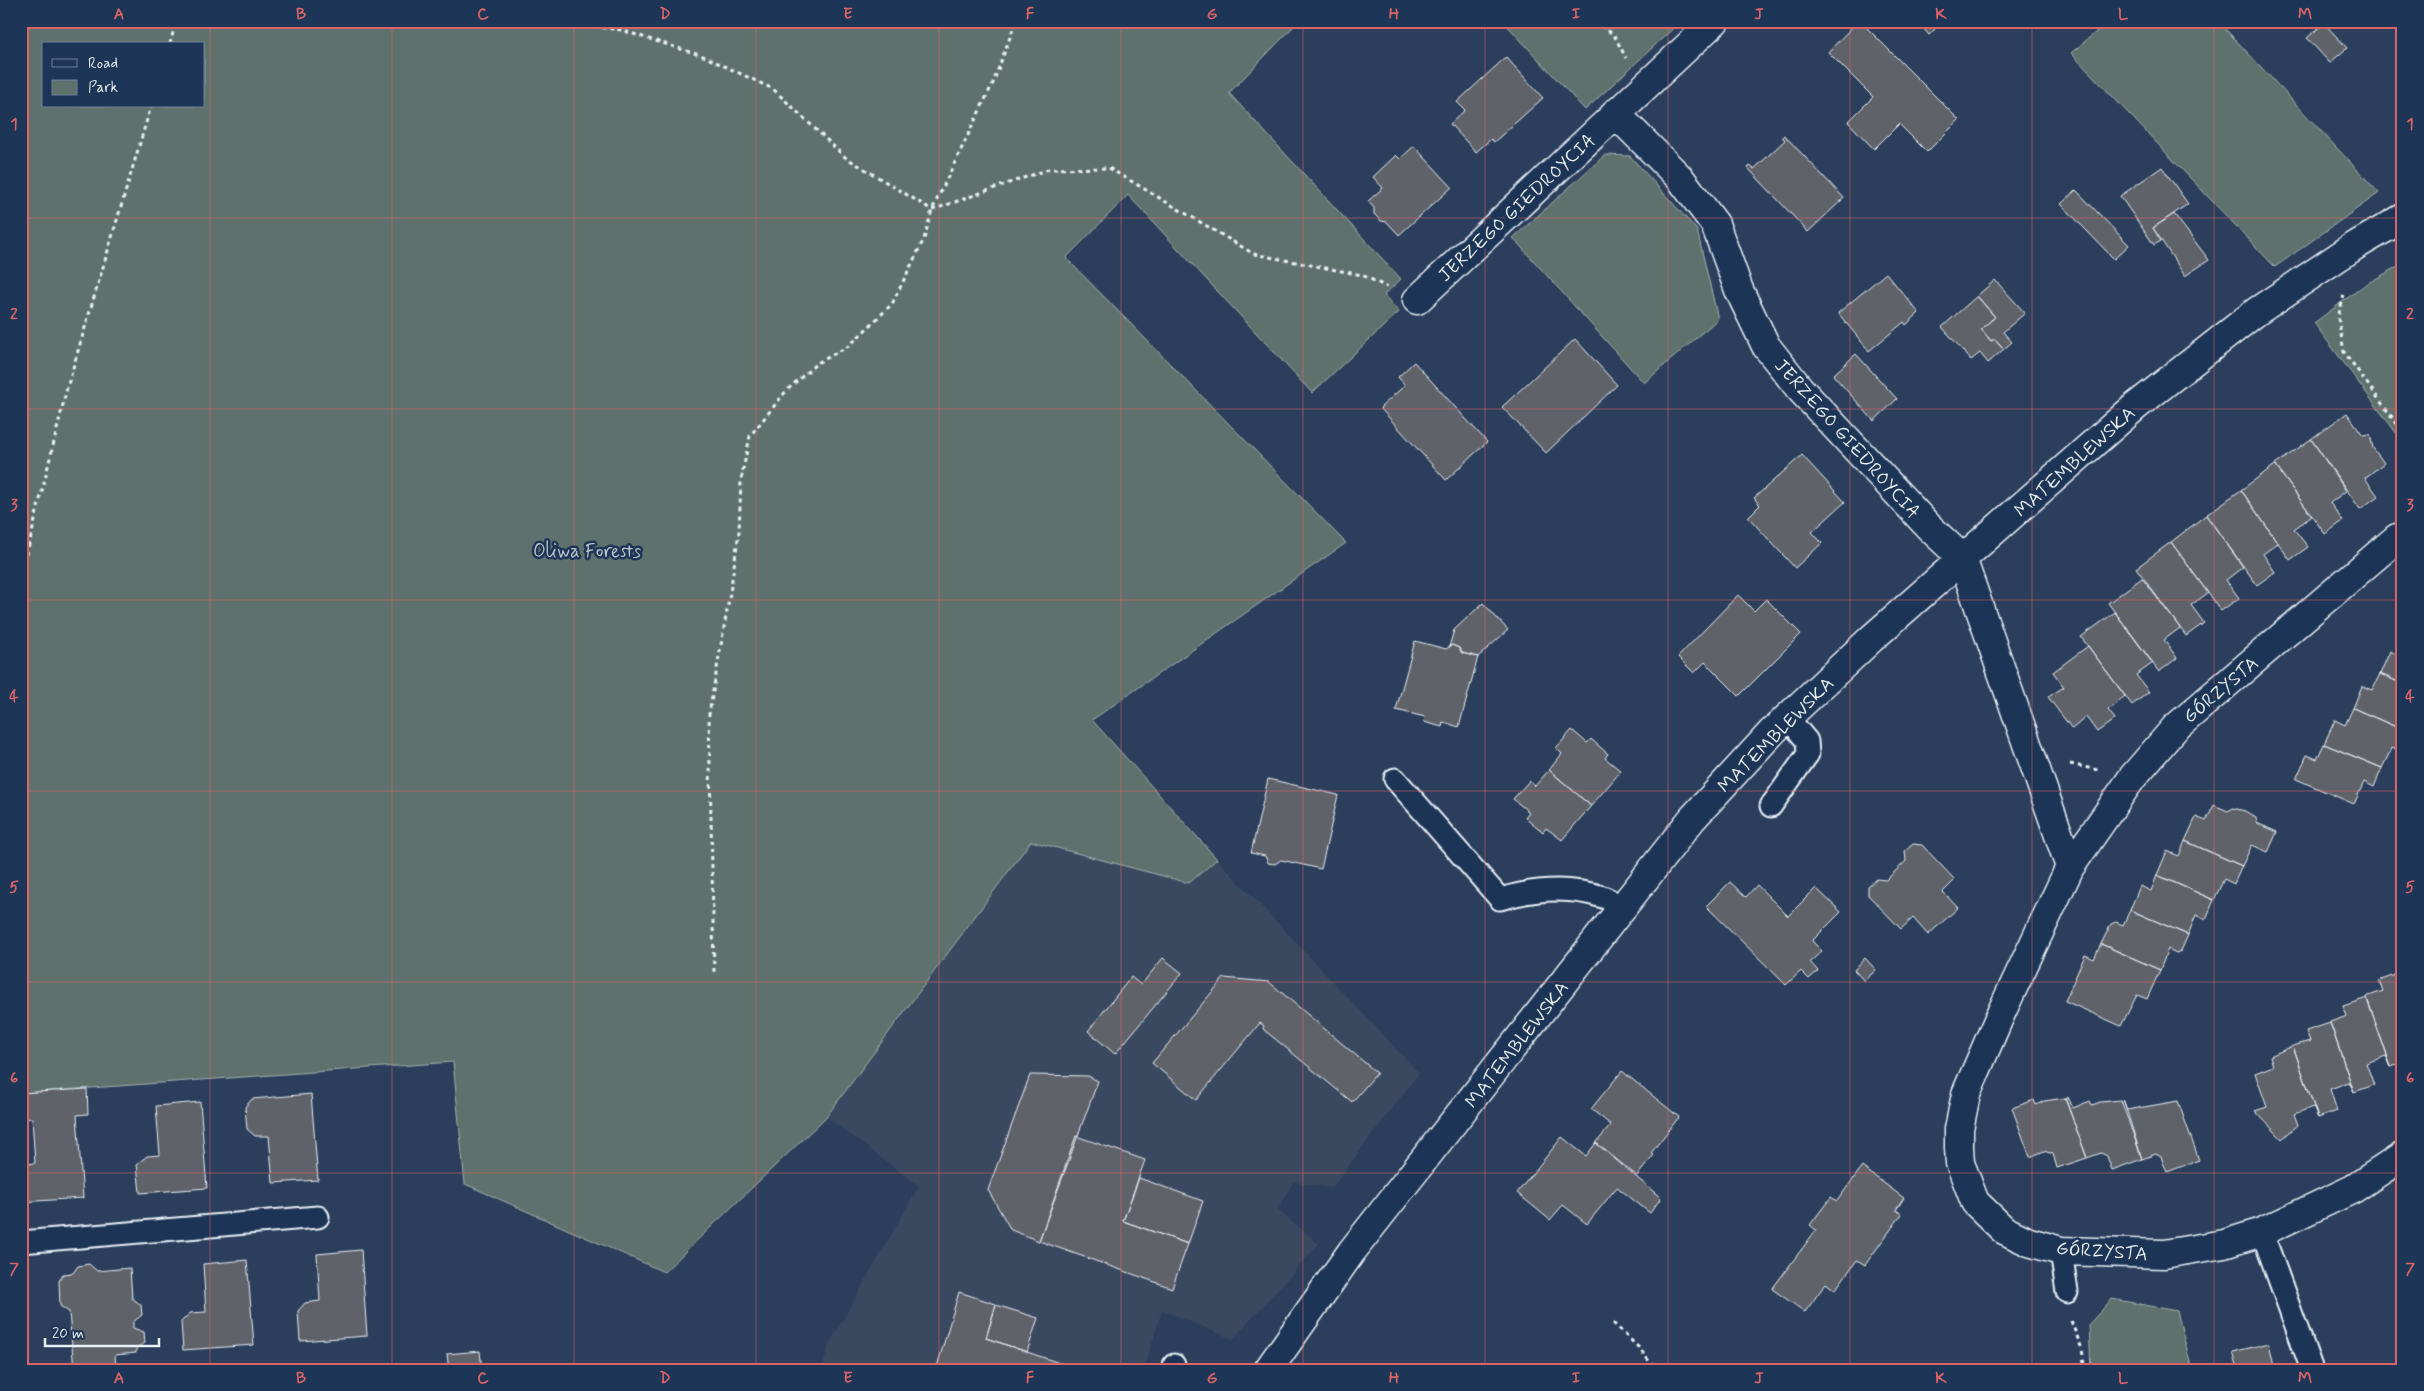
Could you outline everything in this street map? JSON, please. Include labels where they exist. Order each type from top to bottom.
[{"type":"street","name":"JERZEGO GIEDROYCIA","points":[[1417,300],[1715,21]]},
{"type":"street","name":"JERZEGO GIEDROYCIA","points":[[1615,113],[1680,178],[1715,224],[1739,290],[1766,346],[1800,389],[1929,527],[1962,558]]},
{"type":"street","name":"MATEMBLEWSKA","points":[[1268,1370],[1352,1251],[1623,910],[1692,820],[1788,718],[1871,639],[2136,406],[2256,312],[2353,247],[2403,218]]},
{"type":"street","name":"GÓRZYSTA","points":[[2397,538],[2175,728],[2132,778],[2070,867],[2002,1011],[1970,1085],[1959,1129],[1960,1163],[1975,1202],[2004,1230],[2029,1242],[2061,1251],[2164,1254],[2224,1244],[2262,1232],[2353,1189],[2403,1156]]},
{"type":"street","points":[[1962,558],[2070,867]]},
{"type":"lane","points":[[1771,806],[1808,754],[1807,741],[1788,718]]},
{"type":"lane","points":[[1395,779],[1500,898],[1528,890],[1560,890],[1605,897],[1623,910]]},
{"type":"lane","points":[[21,1242],[318,1217]]},
{"type":"lane","points":[[2262,1232],[2312,1370]]},
{"type":"lane","points":[[2061,1251],[2067,1292]]},
{"type":"path","points":[[171,42],[176,21]]},
{"type":"path","points":[[554,21],[621,30],[704,56],[773,89],[845,157],[932,210]]},
{"type":"path","points":[[714,972],[709,714],[739,532],[741,480],[750,436],[787,390],[817,363],[849,346],[892,304],[924,239],[932,210],[993,83],[1016,21]]},
{"type":"path","points":[[1595,21],[1614,34],[1634,72],[1640,91]]},
{"type":"path","points":[[21,578],[67,388],[150,108]]},
{"type":"path","points":[[932,210],[1049,169],[1109,168],[1254,254],[1362,275],[1417,300]]},
{"type":"path","points":[[2344,292],[2338,317],[2344,352],[2403,432]]},
{"type":"path","points":[[2067,1292],[2067,1311],[2082,1349],[2085,1370]]},
{"type":"path","points":[[1613,1323],[1638,1348],[1656,1370]]},
{"type":"shaded area","points":[[1031,841],[1189,883],[1217,859],[1419,1073],[1332,1188],[1293,1182],[1278,1210],[1319,1244],[1233,1339],[1162,1310],[1144,1370],[822,1370],[828,1346],[919,1186],[826,1117]]},
{"type":"green space","name":"Oliwa Forests","points":[[21,21],[1299,21],[1229,93],[1401,279],[1384,295],[1399,312],[1312,393],[1128,195],[1066,258],[1346,543],[1092,720],[1217,859],[1189,883],[1031,841],[826,1117],[664,1272],[465,1184],[453,1062],[21,1093]]},
{"type":"green space","points":[[1503,21],[1677,21],[1679,23],[1585,110]]},
{"type":"green space","points":[[2109,21],[2218,21],[2379,193],[2275,267],[2071,53]]},
{"type":"green space","points":[[1605,155],[1630,156],[1697,230],[1718,319],[1644,383],[1513,238]]},
{"type":"green space","points":[[2403,264],[2403,442],[2314,323],[2366,284]]},
{"type":"green space","points":[[2112,1299],[2177,1311],[2192,1370],[2091,1370],[2089,1324]]},
{"type":"building","points":[[1858,21],[1959,120],[1927,152],[1899,124],[1874,149],[1848,122],[1873,97],[1828,52]]},
{"type":"building","points":[[1917,21],[1943,21],[1929,35]]},
{"type":"building","points":[[2324,23],[2347,48],[2330,63],[2307,38]]},
{"type":"building","points":[[1506,57],[1543,98],[1494,142],[1491,139],[1476,152],[1450,124],[1465,110],[1457,102]]},
{"type":"building","points":[[1784,135],[1844,198],[1808,232],[1748,168],[1750,166],[1754,169],[1785,140],[1782,137]]},
{"type":"building","points":[[1414,146],[1452,187],[1399,235],[1387,222],[1381,221],[1374,214],[1374,208],[1368,201],[1383,188],[1373,177],[1396,155],[1400,159]]},
{"type":"building","points":[[2162,167],[2188,204],[2153,228],[2161,241],[2154,245],[2120,196]]},
{"type":"building","points":[[2076,190],[2129,245],[2114,259],[2061,204]]},
{"type":"building","points":[[2174,214],[2209,260],[2185,276],[2153,228]]},
{"type":"building","points":[[1886,273],[1919,313],[1906,325],[1904,322],[1869,351],[1838,313]]},
{"type":"building","points":[[1995,280],[2025,313],[2003,332],[2012,342],[2004,349],[1995,339],[1991,341],[1981,329],[1995,317],[1977,296]]},
{"type":"building","points":[[1977,296],[1995,317],[1981,329],[1991,341],[1995,339],[2004,349],[1988,363],[1980,353],[1971,360],[1942,327]]},
{"type":"building","points":[[1575,339],[1617,385],[1546,453],[1502,407]]},
{"type":"building","points":[[1856,354],[1897,399],[1874,421],[1833,375]]},
{"type":"building","points":[[1414,362],[1487,442],[1446,480],[1380,408],[1405,385],[1398,377]]},
{"type":"building","points":[[2347,413],[2363,435],[2370,434],[2373,448],[2384,463],[2365,478],[2378,496],[2360,509],[2311,439]]},
{"type":"building","points":[[2311,439],[2346,491],[2330,503],[2343,521],[2325,534],[2275,465]]},
{"type":"building","points":[[1802,455],[1845,502],[1812,532],[1822,543],[1795,568],[1748,517],[1760,505],[1754,498]]},
{"type":"building","points":[[2275,465],[2312,516],[2294,529],[2308,547],[2290,560],[2241,490]]},
{"type":"building","points":[[2241,490],[2278,543],[2263,554],[2275,572],[2257,585],[2206,515]]},
{"type":"building","points":[[2206,515],[2243,567],[2226,580],[2239,598],[2221,611],[2171,542]]},
{"type":"building","points":[[2171,542],[2208,593],[2191,605],[2204,623],[2186,636],[2136,568]]},
{"type":"building","points":[[2142,578],[2180,628],[2164,640],[2177,658],[2159,672],[2108,603]]},
{"type":"building","points":[[1738,595],[1754,611],[1766,599],[1801,634],[1739,696],[1705,662],[1694,673],[1678,657]]},
{"type":"building","points":[[1483,603],[1508,630],[1478,657],[1462,653],[1459,648],[1452,645],[1449,647],[1454,630]]},
{"type":"building","points":[[2115,612],[2153,663],[2136,675],[2149,692],[2132,705],[2081,637]]},
{"type":"building","points":[[1415,641],[1446,649],[1452,645],[1459,648],[1462,653],[1478,657],[1459,727],[1443,722],[1442,727],[1424,722],[1425,717],[1396,710]]},
{"type":"building","points":[[2088,646],[2125,696],[2108,710],[2115,719],[2097,732],[2086,717],[2072,729],[2048,697],[2064,687],[2053,672]]},
{"type":"building","points":[[2403,650],[2403,684],[2380,674],[2390,651],[2400,656]]},
{"type":"building","points":[[2380,674],[2403,684],[2403,730],[2353,708],[2362,686],[2372,690]]},
{"type":"building","points":[[2353,708],[2403,730],[2402,752],[2392,748],[2382,768],[2324,744],[2335,720],[2345,725]]},
{"type":"building","points":[[1572,730],[1587,743],[1591,739],[1608,754],[1605,758],[1621,771],[1591,806],[1549,770],[1562,754],[1556,748]]},
{"type":"building","points":[[2324,744],[2382,768],[2374,787],[2364,782],[2354,804],[2296,779],[2307,755],[2317,759]]},
{"type":"building","points":[[1549,770],[1591,806],[1562,840],[1546,828],[1543,832],[1525,817],[1529,812],[1513,799],[1529,781],[1535,786]]},
{"type":"building","points":[[1268,779],[1338,795],[1321,869],[1281,860],[1275,864],[1268,863],[1265,856],[1251,853]]},
{"type":"building","points":[[2214,805],[2228,811],[2233,808],[2245,811],[2256,818],[2257,823],[2277,832],[2268,852],[2252,845],[2242,866],[2185,841],[2196,817],[2206,821]]},
{"type":"building","points":[[2185,841],[2242,866],[2234,884],[2224,879],[2214,900],[2157,875],[2167,851],[2179,856]]},
{"type":"building","points":[[1913,844],[1922,845],[1955,880],[1943,892],[1958,908],[1928,935],[1913,918],[1901,929],[1868,895],[1868,886],[1876,879],[1886,880],[1906,861],[1905,851]]},
{"type":"building","points":[[2157,875],[2214,900],[2206,919],[2196,915],[2188,935],[2130,910],[2140,886],[2151,891]]},
{"type":"building","points":[[1730,882],[1746,897],[1757,885],[1788,916],[1816,888],[1841,912],[1812,941],[1822,951],[1810,962],[1818,971],[1809,979],[1801,971],[1786,985],[1706,906]]},
{"type":"building","points":[[2130,910],[2188,935],[2181,951],[2176,953],[2168,949],[2160,970],[2101,944],[2111,924],[2116,922],[2123,925]]},
{"type":"building","points":[[2101,944],[2160,970],[2147,999],[2137,995],[2121,1026],[2065,1001],[2085,955],[2094,959]]},
{"type":"building","points":[[1163,958],[1182,973],[1115,1054],[1088,1031],[1131,977],[1141,985]]},
{"type":"building","points":[[1865,958],[1876,970],[1864,981],[1854,970]]},
{"type":"building","points":[[2403,972],[2403,1063],[2391,1067],[2366,997],[2383,991],[2379,981]]},
{"type":"building","points":[[1224,978],[1269,982],[1377,1073],[1352,1102],[1263,1029],[1264,1026],[1260,1023],[1196,1100],[1152,1063]]},
{"type":"building","points":[[2367,998],[2391,1067],[2386,1056],[2366,1063],[2374,1085],[2354,1092],[2330,1022],[2347,1016],[2343,1006]]},
{"type":"building","points":[[2330,1023],[2354,1092],[2349,1082],[2330,1089],[2337,1111],[2318,1118],[2293,1046],[2310,1041],[2306,1031]]},
{"type":"building","points":[[2293,1046],[2318,1118],[2313,1107],[2294,1114],[2298,1125],[2282,1139],[2255,1111],[2267,1107],[2255,1073],[2273,1066],[2270,1056]]},
{"type":"building","points":[[1622,1071],[1679,1117],[1651,1153],[1654,1155],[1637,1176],[1596,1143],[1611,1125],[1591,1109]]},
{"type":"building","points":[[1030,1075],[1088,1076],[1098,1081],[1039,1241],[1011,1230],[988,1190]]},
{"type":"building","points":[[87,1089],[88,1114],[77,1115],[83,1198],[21,1202],[21,1165],[35,1163],[32,1118],[21,1119],[21,1093]]},
{"type":"building","points":[[311,1094],[318,1180],[273,1183],[269,1136],[255,1136],[247,1129],[245,1107],[252,1099]]},
{"type":"building","points":[[2068,1097],[2073,1108],[2090,1101],[2092,1105],[2100,1102],[2121,1100],[2142,1159],[2112,1170],[2107,1156],[2101,1153],[2087,1158],[2065,1098]]},
{"type":"building","points":[[2065,1098],[2087,1158],[2057,1168],[2053,1154],[2044,1151],[2030,1157],[2012,1108],[2034,1100],[2036,1105],[2044,1101]]},
{"type":"building","points":[[2123,1099],[2127,1110],[2178,1101],[2199,1160],[2167,1172],[2161,1157],[2156,1154],[2142,1159]]},
{"type":"building","points":[[200,1102],[207,1188],[140,1193],[137,1164],[147,1156],[160,1155],[156,1106]]},
{"type":"building","points":[[1076,1136],[1145,1160],[1123,1221],[1188,1244],[1172,1288],[1039,1241]]},
{"type":"building","points":[[1562,1137],[1586,1156],[1596,1143],[1661,1198],[1650,1213],[1617,1187],[1587,1224],[1563,1205],[1550,1220],[1517,1193]]},
{"type":"building","points":[[1862,1167],[1904,1198],[1896,1210],[1902,1214],[1865,1265],[1857,1260],[1835,1290],[1826,1283],[1805,1312],[1772,1289],[1816,1230],[1810,1225],[1831,1197],[1837,1201]]},
{"type":"building","points":[[1139,1178],[1203,1201],[1188,1244],[1123,1221]]},
{"type":"building","points":[[361,1250],[367,1336],[300,1341],[298,1311],[305,1303],[320,1301],[317,1254]]},
{"type":"building","points":[[247,1260],[254,1345],[183,1350],[181,1322],[190,1313],[206,1312],[203,1264]]},
{"type":"building","points":[[89,1264],[97,1271],[130,1268],[132,1298],[141,1305],[142,1315],[133,1322],[133,1328],[144,1332],[145,1343],[136,1348],[136,1353],[115,1355],[116,1370],[74,1370],[69,1312],[60,1306],[59,1281],[63,1274],[73,1273],[78,1266]]},
{"type":"building","points":[[959,1292],[996,1304],[986,1338],[1080,1370],[936,1370]]},
{"type":"building","points":[[996,1305],[1038,1318],[1027,1352],[986,1338]]},
{"type":"building","points":[[2269,1343],[2275,1370],[2238,1370],[2233,1352]]},
{"type":"building","points":[[480,1351],[482,1370],[449,1370],[447,1354]]}]
